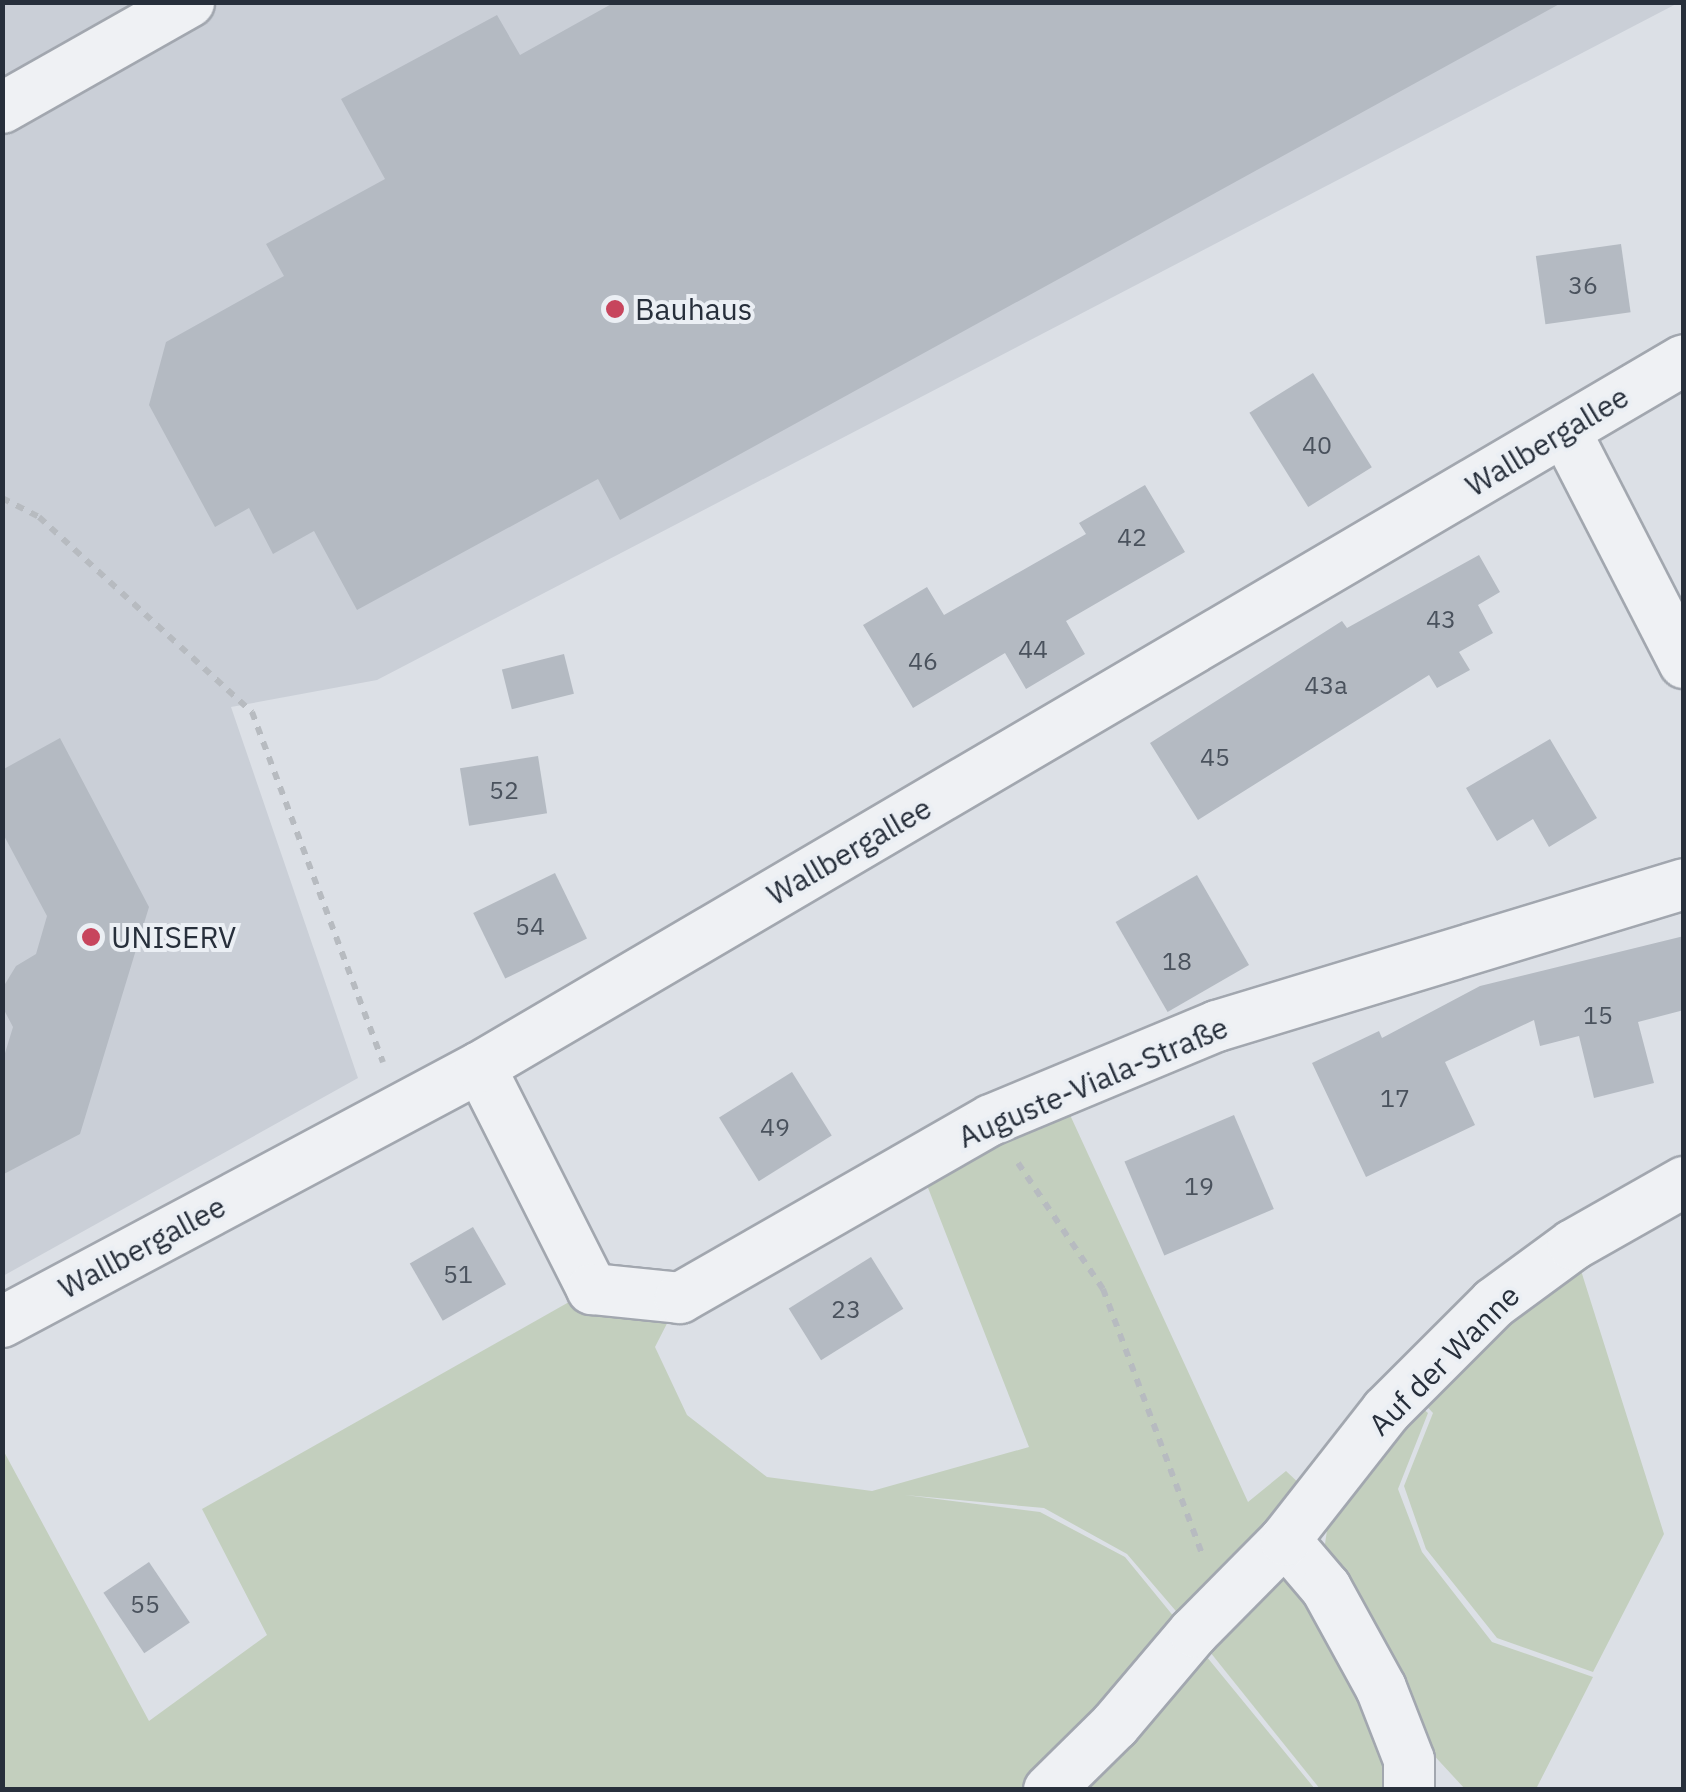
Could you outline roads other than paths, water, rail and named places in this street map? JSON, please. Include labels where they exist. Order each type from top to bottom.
[{"type":"street","points":[[2,108],[188,2]]},
{"type":"street","name":"Wallbergallee","points":[[2,1322],[480,1067],[1684,360]]},
{"type":"street","points":[[1565,431],[1684,663]]},
{"type":"street","name":"Auguste-Viala-Straße","points":[[480,1067],[592,1288],[680,1298],[991,1120],[1216,1026],[1684,884]]},
{"type":"street","name":"Auf der Wanne","points":[[1049,1790],[1115,1725],[1284,1540],[1386,1411],[1494,1303],[1572,1245],[1684,1182]]},
{"type":"street","points":[[1284,1540],[1326,1588],[1381,1688],[1409,1760],[1409,1790]]},
{"type":"place","name":"Bauhaus","points":[[615,309]]},
{"type":"place","name":"UNISERV","points":[[91,937]]}]
